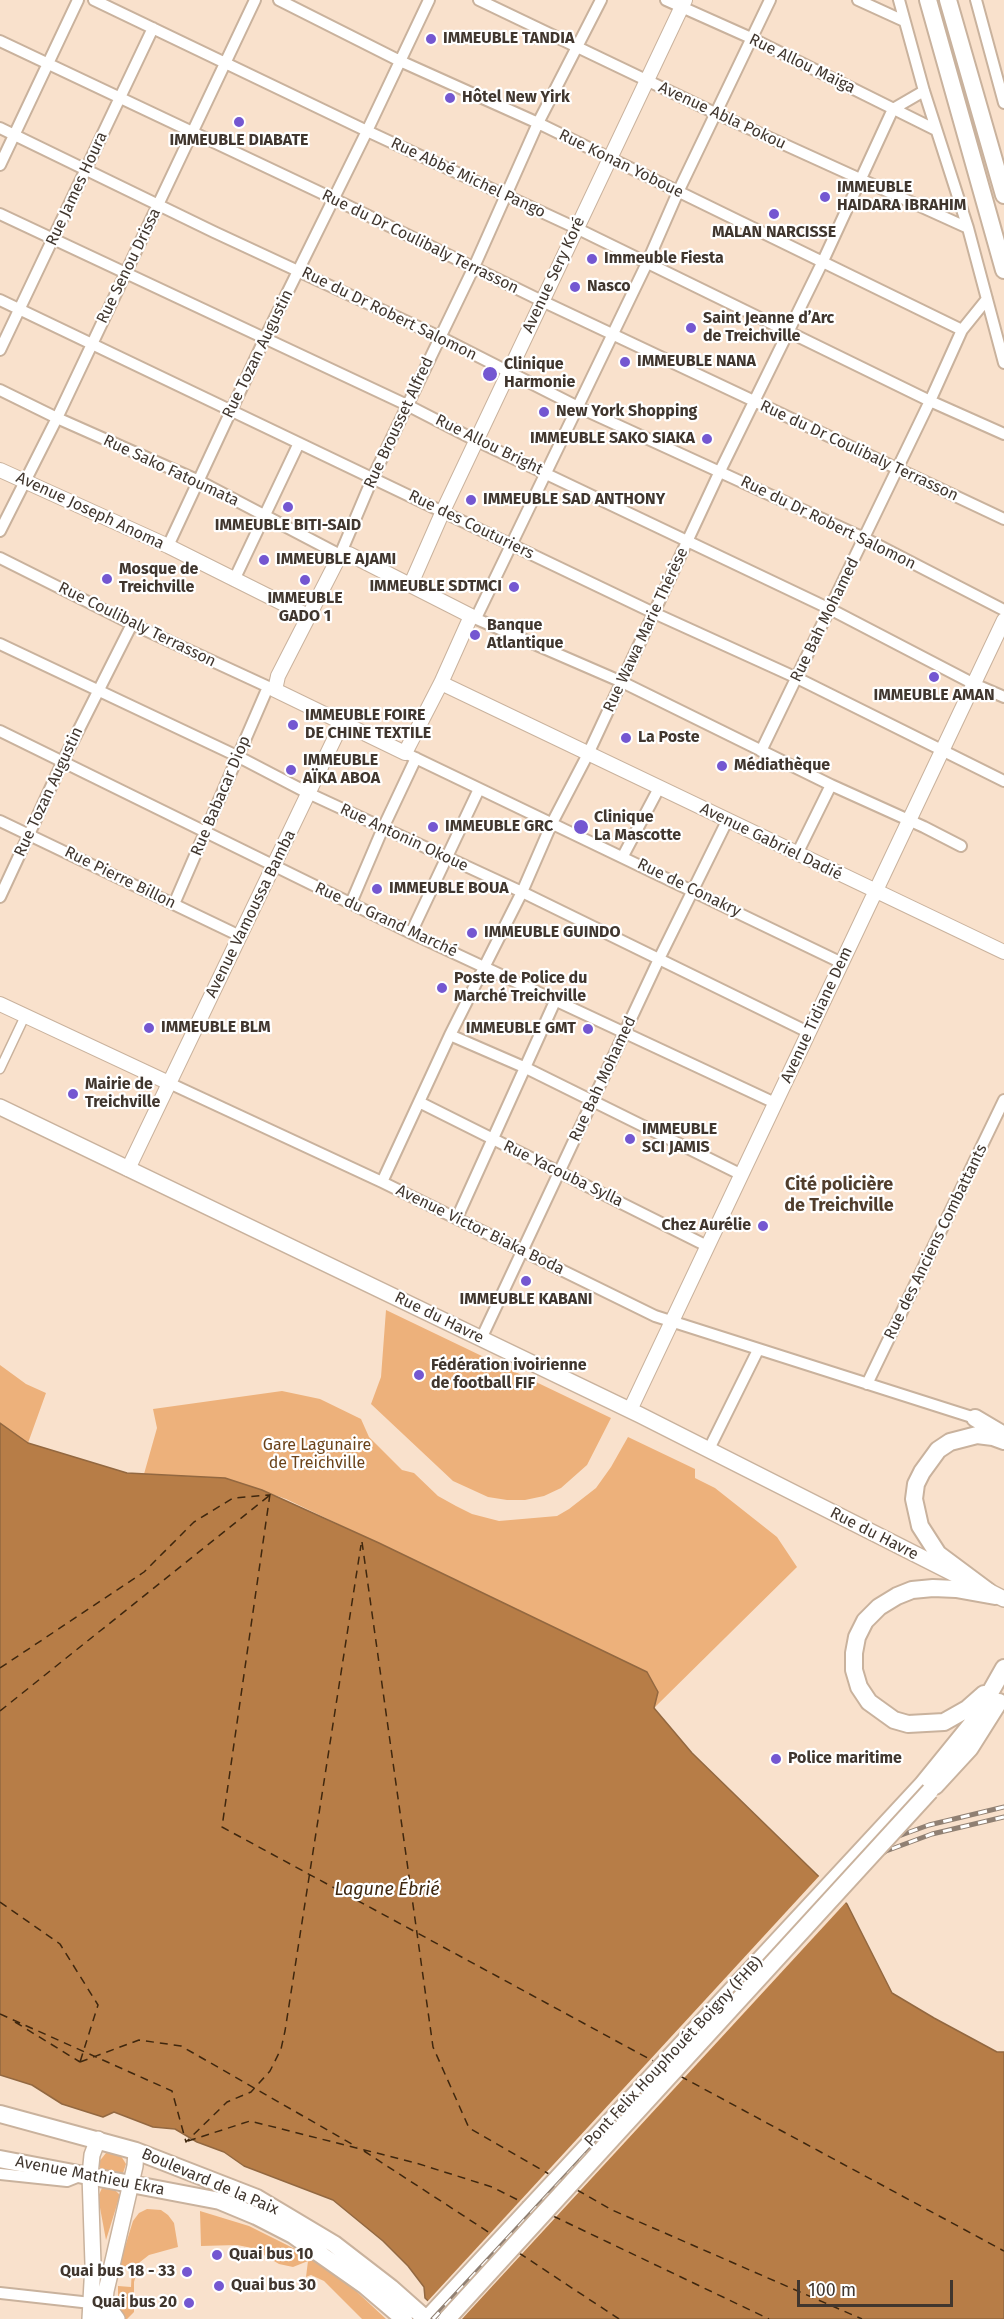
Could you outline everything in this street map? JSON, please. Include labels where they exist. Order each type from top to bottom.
[{"type":"main road","points":[[928,0],[1004,270]]},
{"type":"main road","points":[[948,0],[1004,195]]},
{"type":"main road","name":"Rue du Havre","points":[[0,1107],[710,1449],[1000,1597]]},
{"type":"main road","points":[[975,1418],[1004,1435]]},
{"type":"main road","points":[[1000,1597],[938,1554],[920,1526],[914,1499],[916,1484],[921,1472],[938,1449],[950,1442],[977,1435],[1004,1441]]},
{"type":"main road","points":[[1000,1597],[956,1588],[912,1590],[897,1596],[879,1607],[865,1621],[857,1637],[854,1670],[859,1687],[869,1702],[901,1722],[922,1724],[944,1722],[955,1718],[980,1699],[1003,1670]]},
{"type":"main road","points":[[926,1788],[974,1721],[1003,1670]]},
{"type":"main road","points":[[926,1788],[970,1748],[1004,1692]]},
{"type":"main road","name":"Pont Felix Houphouét Boigny (FHB)","points":[[426,2319],[926,1788]]},
{"type":"main road","name":"Pont Felix Houphouét Boigny (FHB)","points":[[447,2319],[926,1788]]},
{"type":"main road","name":"Boulevard de la Paix","points":[[0,2114],[136,2151],[257,2198],[334,2244],[391,2288],[426,2319]]},
{"type":"main road","points":[[98,2139],[86,2175],[99,2309]]},
{"type":"main road","points":[[90,2319],[99,2309],[131,2184],[136,2151]]},
{"type":"main road","name":"Avenue Mathieu Ekra","points":[[0,2159],[219,2201],[256,2216],[293,2235],[401,2316]]},
{"type":"main road","points":[[99,2309],[113,2311],[117,2319]]},
{"type":"street","points":[[0,165],[78,0]]},
{"type":"street","name":"Rue Abbé Michel Pango","points":[[94,0],[576,228],[930,401],[1004,434]]},
{"type":"street","name":"Rue Senou Drissa","points":[[0,531],[57,418],[255,0]]},
{"type":"street","name":"Rue Konan Yoboue","points":[[279,0],[400,61],[538,123],[962,330]]},
{"type":"street","name":"Rue Tozan Augustin","points":[[168,546],[264,338],[368,131],[429,0]]},
{"type":"street","name":"Avenue Abla Pokou","points":[[479,0],[578,49],[968,228]]},
{"type":"street","name":"Rue Brousset Alfred","points":[[340,555],[373,477],[474,267],[538,123],[578,49],[601,0]]},
{"type":"street","name":"Rue Allou Maïga","points":[[666,0],[683,4],[936,129]]},
{"type":"street","points":[[351,903],[441,684],[578,407],[770,0]]},
{"type":"street","points":[[858,0],[904,21]]},
{"type":"street","points":[[899,0],[924,91],[968,228],[987,299],[998,325],[1004,363]]},
{"type":"street","points":[[976,0],[999,70],[1004,103]]},
{"type":"street","name":"Avenue Sery Koré","points":[[411,584],[683,4]]},
{"type":"street","name":"Rue James Houra","points":[[0,350],[153,28]]},
{"type":"street","name":"Rue du Dr Coulibaly Terrasson","points":[[0,41],[1004,519]]},
{"type":"street","points":[[893,109],[924,91]]},
{"type":"street","name":"Rue Wawa Marie Thérèse","points":[[382,1182],[450,1035],[522,892],[552,823],[588,754],[720,471],[823,261],[893,109]]},
{"type":"street","name":"Rue du Dr Robert Salomon","points":[[0,128],[440,337],[578,407],[864,538],[1004,610]]},
{"type":"street","name":"Rue Allou Bright","points":[[0,214],[407,405],[477,441],[830,609],[974,684],[1004,697]]},
{"type":"street","name":"Rue Bah Mohamed","points":[[761,751],[962,330],[987,299]]},
{"type":"street","name":"Rue des Couturiers","points":[[0,300],[654,613],[797,678],[1004,781]]},
{"type":"street","name":"Rue Sako Fatoumata","points":[[0,390],[197,480],[340,555]]},
{"type":"street","points":[[234,580],[299,443]]},
{"type":"street","name":"Avenue Joseph Anoma","points":[[0,470],[168,546],[309,616]]},
{"type":"street","points":[[411,755],[272,688],[340,555],[349,554],[474,617],[622,682],[960,846]]},
{"type":"street","name":"Rue Coulibaly Terrasson","points":[[0,558],[132,624],[272,688]]},
{"type":"street","name":"Avenue Tidiane Dem","points":[[630,1410],[1004,620]]},
{"type":"street","name":"Rue Tozan Augustin","points":[[0,897],[63,761],[132,624]]},
{"type":"street","name":"Rue Antonin Okoue","points":[[0,644],[237,756],[308,794],[522,892],[808,1032]]},
{"type":"street","name":"Avenue Gabriel Dadié","points":[[441,684],[1004,952]]},
{"type":"street","name":"Rue Babacar Diop","points":[[174,904],[207,832],[237,756],[272,688]]},
{"type":"street","name":"Avenue Vamoussa Bamba","points":[[128,1169],[342,723]]},
{"type":"street","name":"Rue du Grand Marché","points":[[0,731],[411,933],[484,965],[775,1103]]},
{"type":"street","name":"Rue de Conakry","points":[[411,755],[842,963]]},
{"type":"street","points":[[797,854],[831,785]]},
{"type":"street","points":[[623,856],[659,788]]},
{"type":"street","points":[[411,933],[479,789]]},
{"type":"street","name":"Rue Pierre Billon","points":[[0,821],[240,936]]},
{"type":"street","name":"Rue Bah Mohamed","points":[[481,1339],[659,959],[727,821]]},
{"type":"street","points":[[457,1218],[556,999]]},
{"type":"street","name":"Avenue Victor Biaka Boda","points":[[0,1004],[382,1182],[602,1291],[672,1322],[975,1418]]},
{"type":"street","points":[[0,1069],[25,1016]]},
{"type":"street","points":[[450,1035],[526,1068],[740,1174]]},
{"type":"street","name":"Rue des Anciens Combattants","points":[[867,1384],[1004,1100]]},
{"type":"street","name":"Rue Yacouba Sylla","points":[[419,1102],[707,1246]]},
{"type":"street","points":[[710,1449],[758,1350]]},
{"type":"street","points":[[0,2174],[67,2181],[86,2175]]},
{"type":"street","points":[[0,2293],[99,2309]]},
{"type":"green space","points":[[386,1310],[611,1418],[587,1465],[561,1488],[544,1496],[525,1500],[488,1497],[453,1481],[371,1404],[381,1377]]},
{"type":"green space","points":[[0,1365],[26,1384],[46,1393],[28,1443],[0,1423]]},
{"type":"green space","name":"Gare Lagunaire de Treichville","points":[[282,1391],[320,1399],[361,1419],[369,1437],[402,1470],[414,1473],[438,1496],[456,1506],[472,1514],[499,1521],[557,1516],[569,1509],[596,1488],[628,1437],[695,1469],[695,1478],[715,1488],[777,1537],[797,1567],[654,1708],[647,1672],[286,1499],[225,1478],[144,1474],[157,1428],[153,1409]]},
{"type":"green space","points":[[113,2152],[121,2156],[126,2164],[123,2173],[101,2170],[98,2163],[106,2153]]},
{"type":"green space","points":[[105,2186],[114,2189],[120,2195],[106,2240],[98,2197]]},
{"type":"green space","points":[[147,2209],[161,2210],[168,2215],[174,2223],[178,2247],[149,2255],[140,2262],[134,2282],[134,2312],[127,2319],[123,2319],[118,2302],[118,2286],[131,2287],[132,2267],[119,2266],[133,2221],[139,2213]]},
{"type":"green space","points":[[200,2211],[249,2226],[303,2253],[356,2291],[386,2319],[362,2319],[324,2281],[311,2275],[306,2277],[308,2261],[293,2267],[279,2264],[252,2248],[237,2245],[201,2246]]},
{"type":"water","name":"Lagune Ébrié","points":[[0,1423],[28,1443],[127,1473],[225,1478],[262,1490],[379,1543],[647,1672],[658,1692],[654,1708],[692,1753],[847,1904],[892,1993],[997,2052],[1004,2052],[1004,2319],[447,2319],[425,2298],[424,2287],[408,2266],[383,2241],[333,2200],[244,2166],[224,2152],[197,2142],[175,2129],[153,2127],[114,2112],[103,2117],[62,2104],[32,2085],[0,2075]]},
{"type":"pier","points":[[821,1874],[848,1900],[462,2319],[443,2319],[426,2303]]},
{"type":"ferry route","points":[[270,1494],[222,1827],[655,2062]]},
{"type":"ferry route","points":[[0,1668],[144,1572],[194,1522],[233,1498],[269,1495]]},
{"type":"ferry route","points":[[0,1711],[270,1495]]},
{"type":"ferry route","points":[[362,1542],[433,2047],[469,2128],[549,2174]]},
{"type":"ferry route","points":[[0,2014],[172,2091],[186,2142],[227,2102],[251,2092],[270,2071],[281,2049],[285,2031],[361,1545]]},
{"type":"ferry route","points":[[0,1902],[60,1944],[98,2005],[80,2062]]},
{"type":"ferry route","points":[[15,2022],[80,2062]]},
{"type":"ferry route","points":[[80,2062],[139,2040],[181,2046],[357,2147]]},
{"type":"ferry route","points":[[680,2076],[1004,2251]]},
{"type":"ferry route","points":[[188,2141],[250,2121],[416,2163],[492,2187],[524,2203]]},
{"type":"ferry route","points":[[364,2151],[493,2235]]},
{"type":"ferry route","points":[[577,2190],[612,2210],[862,2319]]},
{"type":"ferry route","points":[[553,2216],[769,2319]]},
{"type":"ferry route","points":[[519,2253],[619,2319]]},
{"type":"railway","points":[[433,2319],[863,1856],[881,1843],[929,1825],[1004,1807]]},
{"type":"railway","points":[[850,1882],[869,1863],[886,1851],[932,1834],[1004,1817]]},
{"type":"place","name":"IMMEUBLE TANDIA","points":[[431,39]]},
{"type":"place","name":"Hôtel New Yirk","points":[[450,98]]},
{"type":"place","name":"IMMEUBLE DIABATE","points":[[239,122]]},
{"type":"place","name":"IMMEUBLE HAIDARA IBRAHIM","points":[[825,197]]},
{"type":"place","name":"MALAN NARCISSE","points":[[774,214]]},
{"type":"place","name":"Immeuble Fiesta","points":[[592,259]]},
{"type":"place","name":"Nasco","points":[[575,287]]},
{"type":"place","name":"Saint Jeanne d’Arc de Treichville","points":[[691,328]]},
{"type":"place","name":"IMMEUBLE NANA","points":[[625,362]]},
{"type":"place","name":"Clinique Harmonie","points":[[490,374]]},
{"type":"place","name":"New York Shopping","points":[[544,412]]},
{"type":"place","name":"IMMEUBLE SAKO SIAKA","points":[[707,439]]},
{"type":"place","name":"IMMEUBLE SAD ANTHONY","points":[[471,500]]},
{"type":"place","name":"IMMEUBLE BITI-SAID","points":[[288,507]]},
{"type":"place","name":"IMMEUBLE AJAMI","points":[[264,560]]},
{"type":"place","name":"Mosque de Treichville","points":[[107,579]]},
{"type":"place","name":"IMMEUBLE GADO 1","points":[[305,580]]},
{"type":"place","name":"IMMEUBLE SDTMCI","points":[[514,587]]},
{"type":"place","name":"Banque Atlantique","points":[[475,635]]},
{"type":"place","name":"IMMEUBLE AMAN","points":[[934,677]]},
{"type":"place","name":"IMMEUBLE FOIRE DE CHINE TEXTILE","points":[[293,725]]},
{"type":"place","name":"La Poste","points":[[626,738]]},
{"type":"place","name":"Médiathèque","points":[[722,766]]},
{"type":"place","name":"IMMEUBLE AÏKA ABOA","points":[[291,770]]},
{"type":"place","name":"IMMEUBLE GRC","points":[[433,827]]},
{"type":"place","name":"Clinique La Mascotte","points":[[581,827]]},
{"type":"place","name":"IMMEUBLE BOUA","points":[[377,889]]},
{"type":"place","name":"IMMEUBLE GUINDO","points":[[472,933]]},
{"type":"place","name":"Poste de Police du Marché Treichville","points":[[442,988]]},
{"type":"place","name":"IMMEUBLE BLM","points":[[149,1028]]},
{"type":"place","name":"IMMEUBLE GMT","points":[[588,1029]]},
{"type":"place","name":"Mairie de Treichville","points":[[73,1094]]},
{"type":"place","name":"IMMEUBLE SCI JAMIS","points":[[630,1139]]},
{"type":"place","name":"Chez Aurélie","points":[[763,1226]]},
{"type":"place","name":"IMMEUBLE KABANI","points":[[526,1281]]},
{"type":"place","name":"Fédération ivoirienne de football FIF","points":[[419,1375]]},
{"type":"place","name":"Police maritime","points":[[776,1759]]},
{"type":"place","name":"Quai bus 10","points":[[217,2255]]},
{"type":"place","name":"Quai bus 18 - 33","points":[[187,2272]]},
{"type":"place","name":"Quai bus 30","points":[[219,2286]]},
{"type":"place","name":"Quai bus 20","points":[[189,2303]]},
{"type":"district","name":"Cité policière de Treichville","points":[[839,1195]]}]
